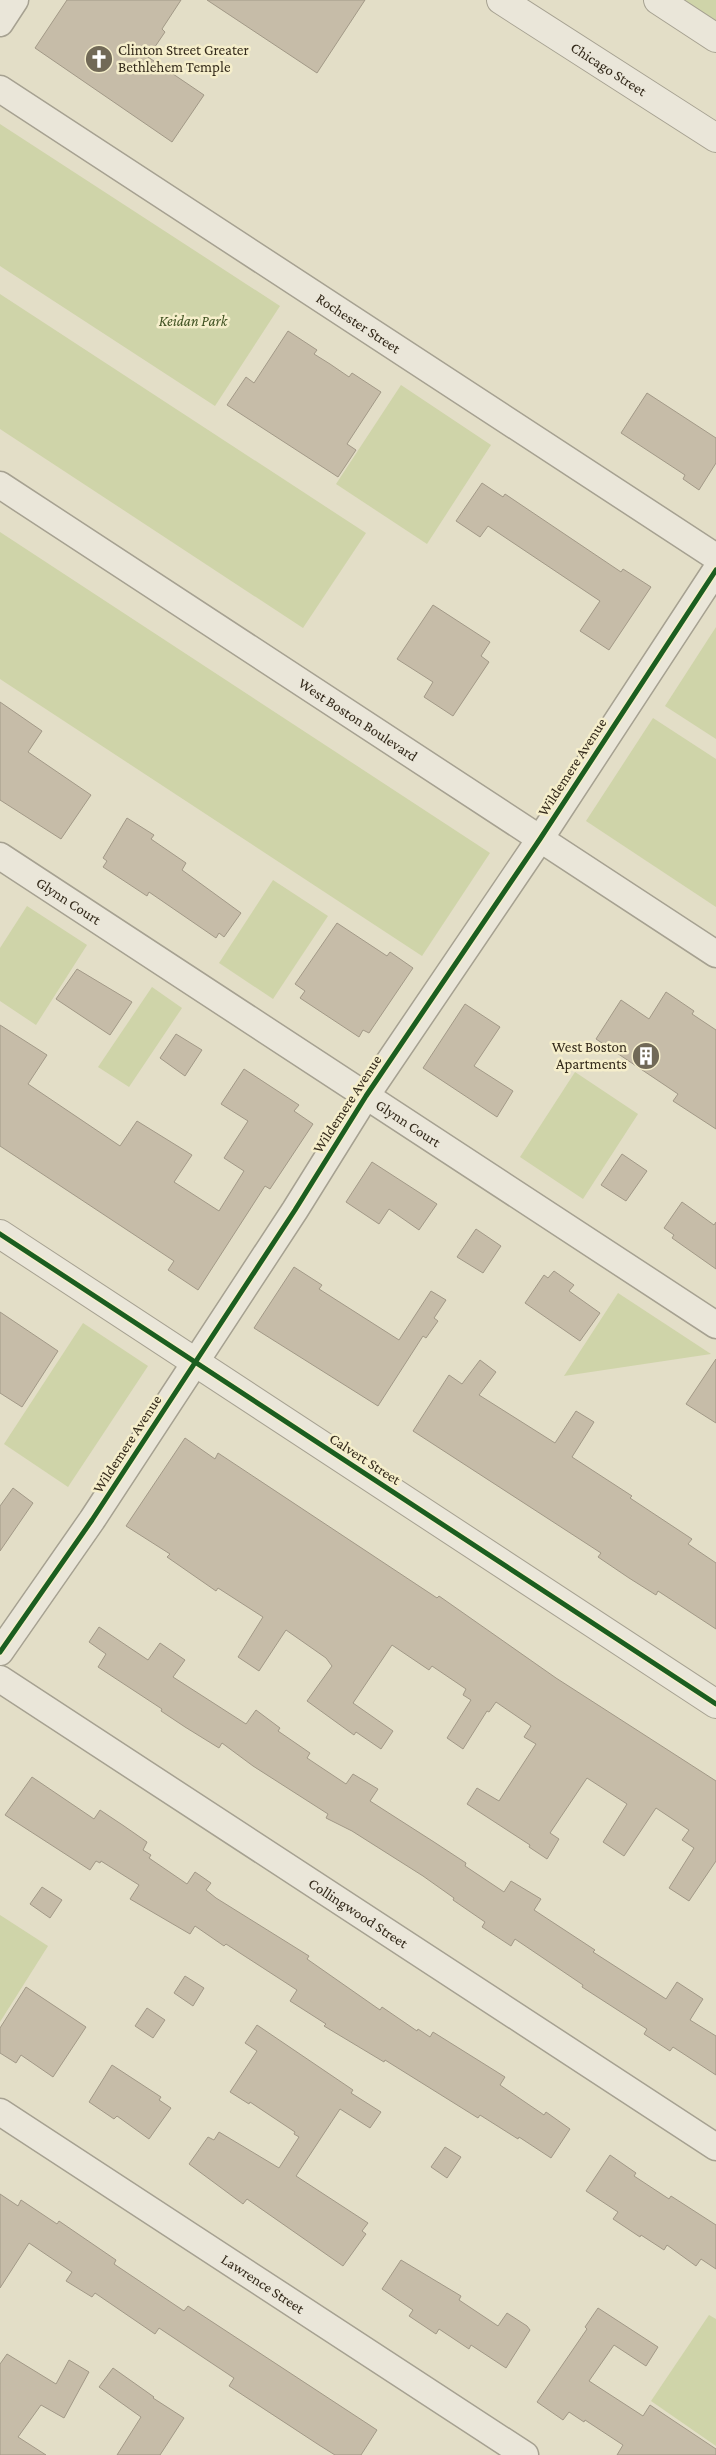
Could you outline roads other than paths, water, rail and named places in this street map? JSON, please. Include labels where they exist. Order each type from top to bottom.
[{"type":"street","points":[[0,23],[15,0]]},
{"type":"street","name":"Chicago Street","points":[[501,0],[716,138]]},
{"type":"street","points":[[658,0],[716,38]]},
{"type":"street","name":"Rochester Street","points":[[0,89],[716,557]]},
{"type":"street","name":"West Boston Boulevard","points":[[0,485],[716,954]]},
{"type":"street","name":"Wildemere Avenue","points":[[0,1652],[92,1520],[366,1096],[540,839],[716,570]]},
{"type":"street","name":"Glynn Court","points":[[0,856],[716,1325]]},
{"type":"street","name":"Calvert Street","points":[[0,1234],[716,1704]]},
{"type":"street","name":"Collingwood Street","points":[[0,1679],[716,2147]]},
{"type":"street","name":"Lawrence Street","points":[[0,2112],[525,2455]]},
{"type":"place","name":"Clinton Street Greater Bethlehem Temple","points":[[99,59]]},
{"type":"place","name":"West Boston Apartments","points":[[646,1056]]},
{"type":"park label","name":"Keidan Park","points":[[193,321]]}]
